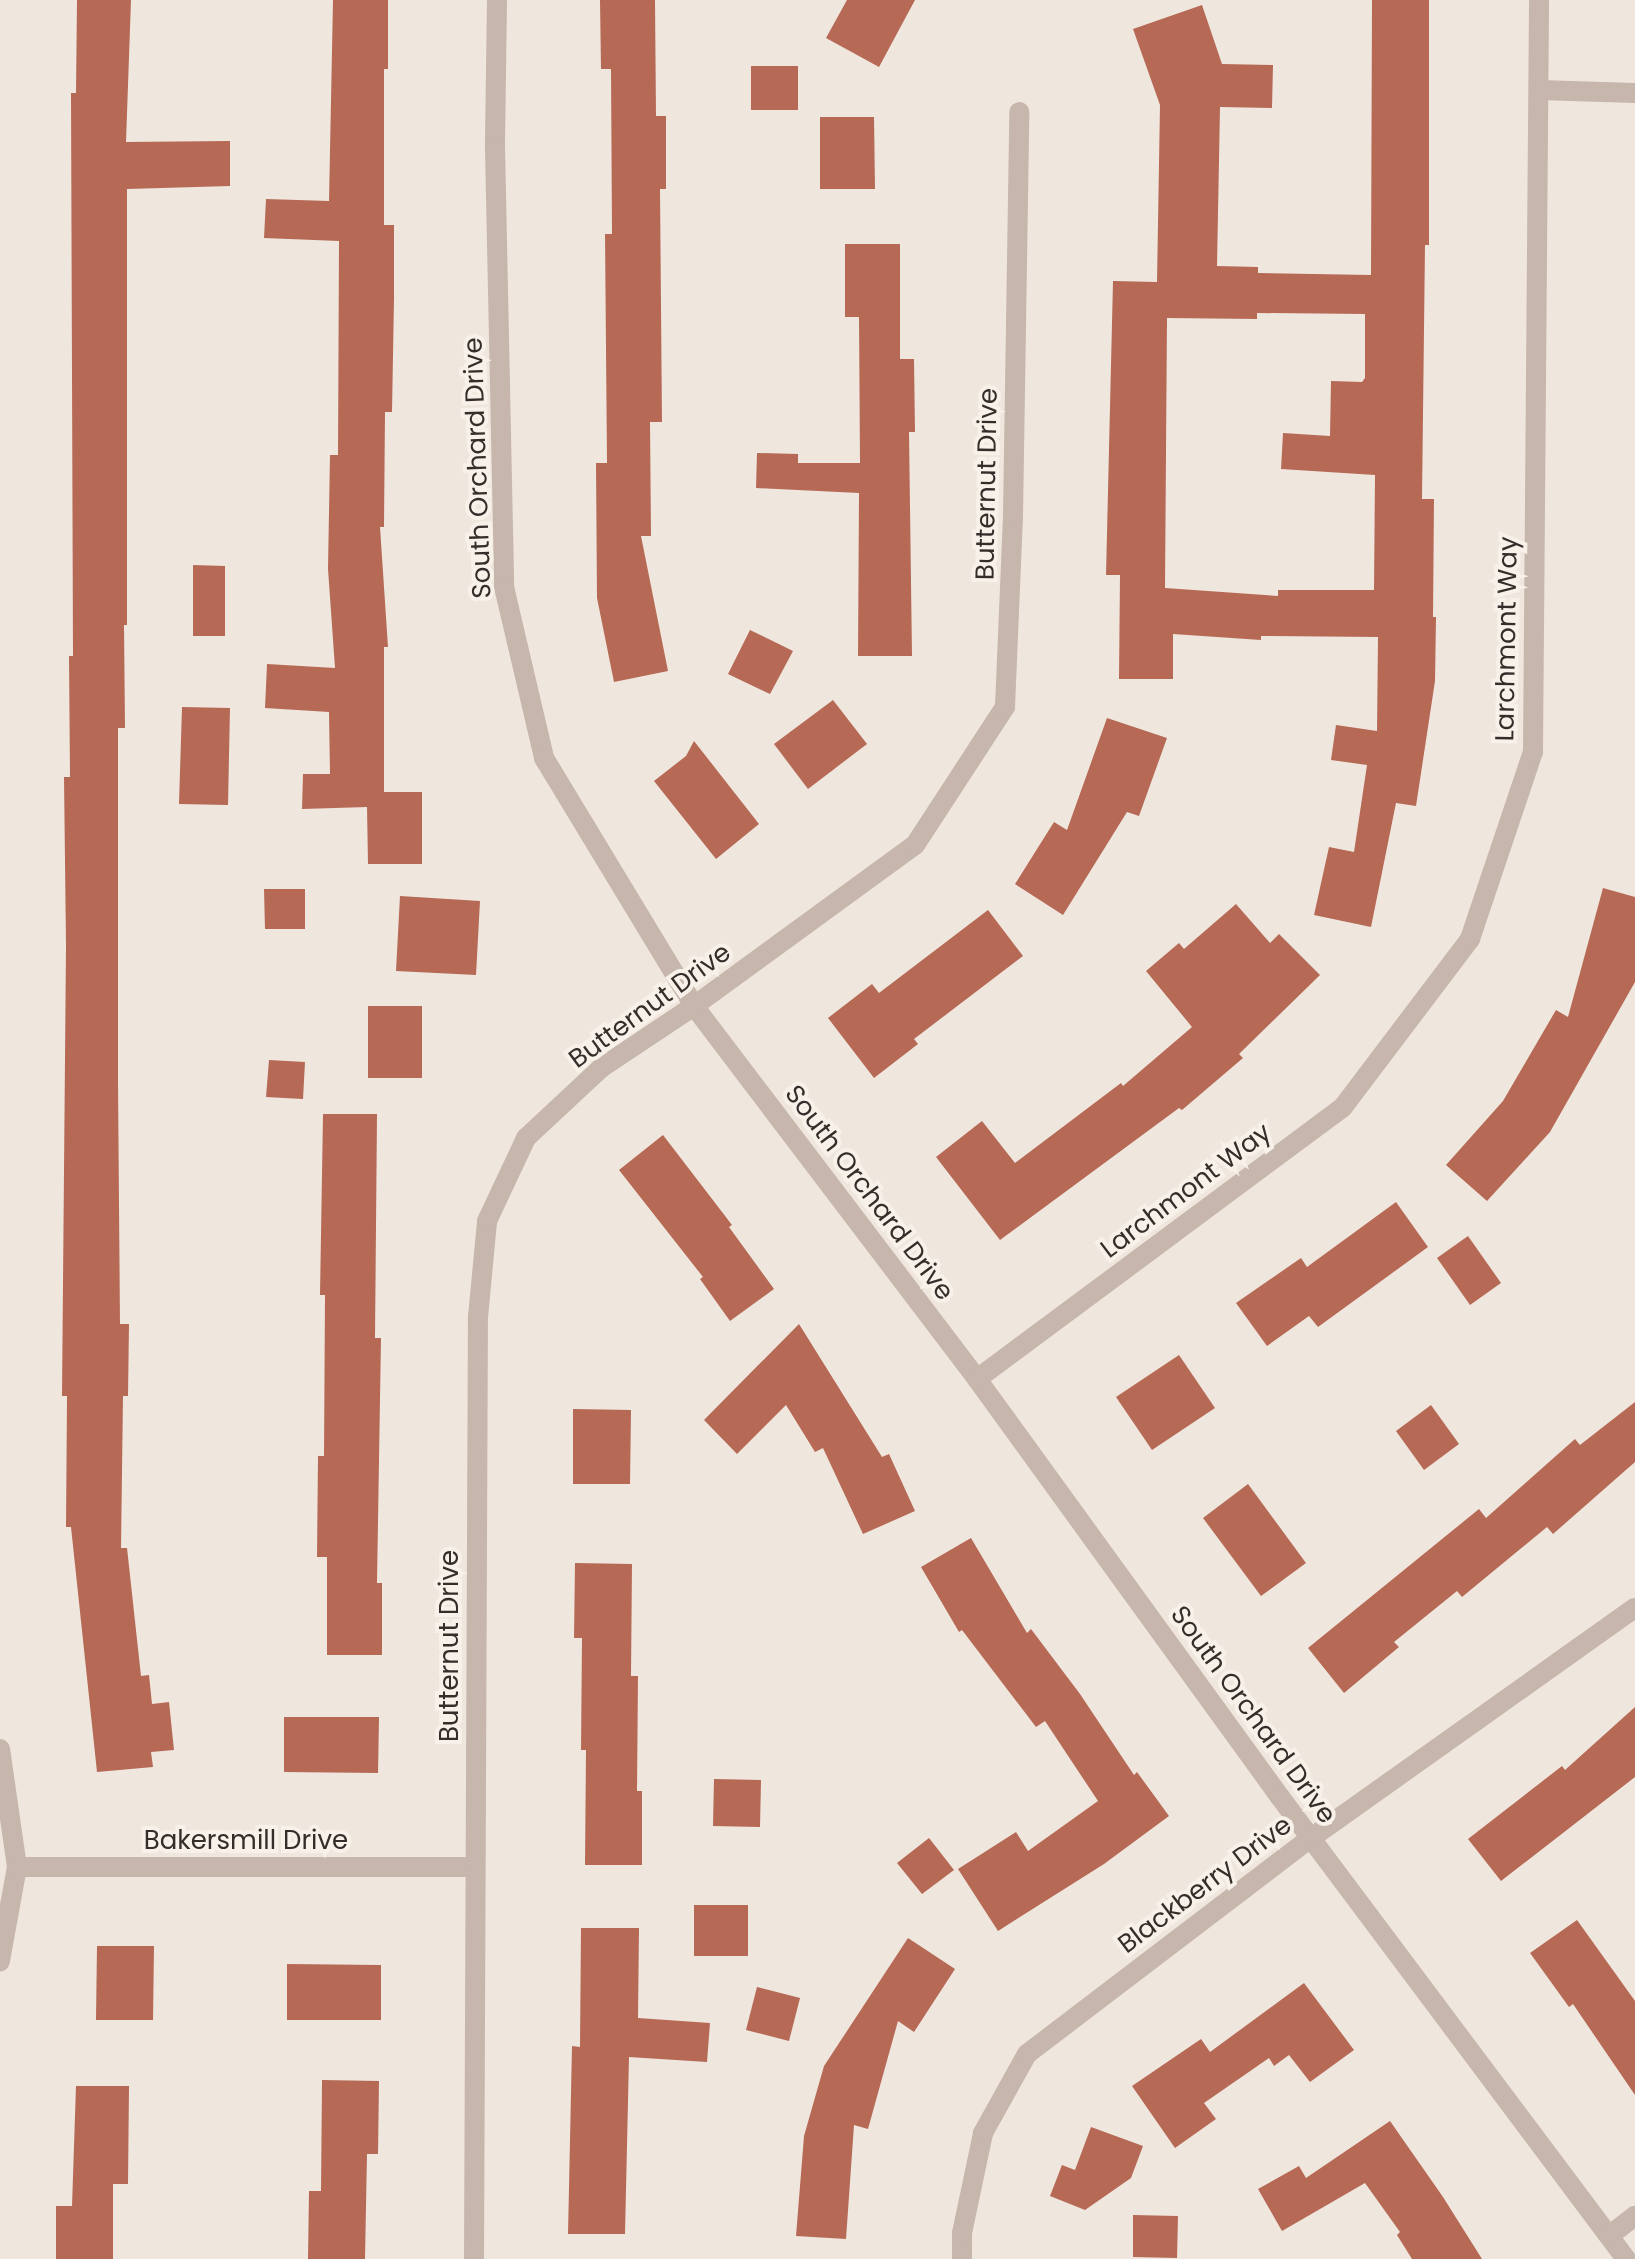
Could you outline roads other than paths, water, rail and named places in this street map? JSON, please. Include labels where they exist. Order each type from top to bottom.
[{"type":"street","name":"South Orchard Drive","points":[[497,0],[495,147],[504,587],[544,758],[694,1006],[977,1379],[1311,1838],[1626,2259]]},
{"type":"street","name":"Larchmont Way","points":[[977,1379],[1343,1107],[1470,939],[1533,752],[1539,0]]},
{"type":"street","points":[[1539,90],[1635,93]]},
{"type":"street","name":"Butternut Drive","points":[[474,2259],[478,1317],[487,1221],[526,1138],[601,1068],[694,1006],[915,845],[1005,707],[1013,500],[1019,112]]},
{"type":"street","name":"Blackberry Drive","points":[[962,2259],[962,2233],[983,2133],[1027,2054],[1311,1838],[1635,1608]]},
{"type":"street","points":[[0,1749],[17,1867],[0,1961]]},
{"type":"street","name":"Bakersmill Drive","points":[[17,1867],[475,1867]]},
{"type":"street","points":[[1609,2236],[1635,2216]]}]
